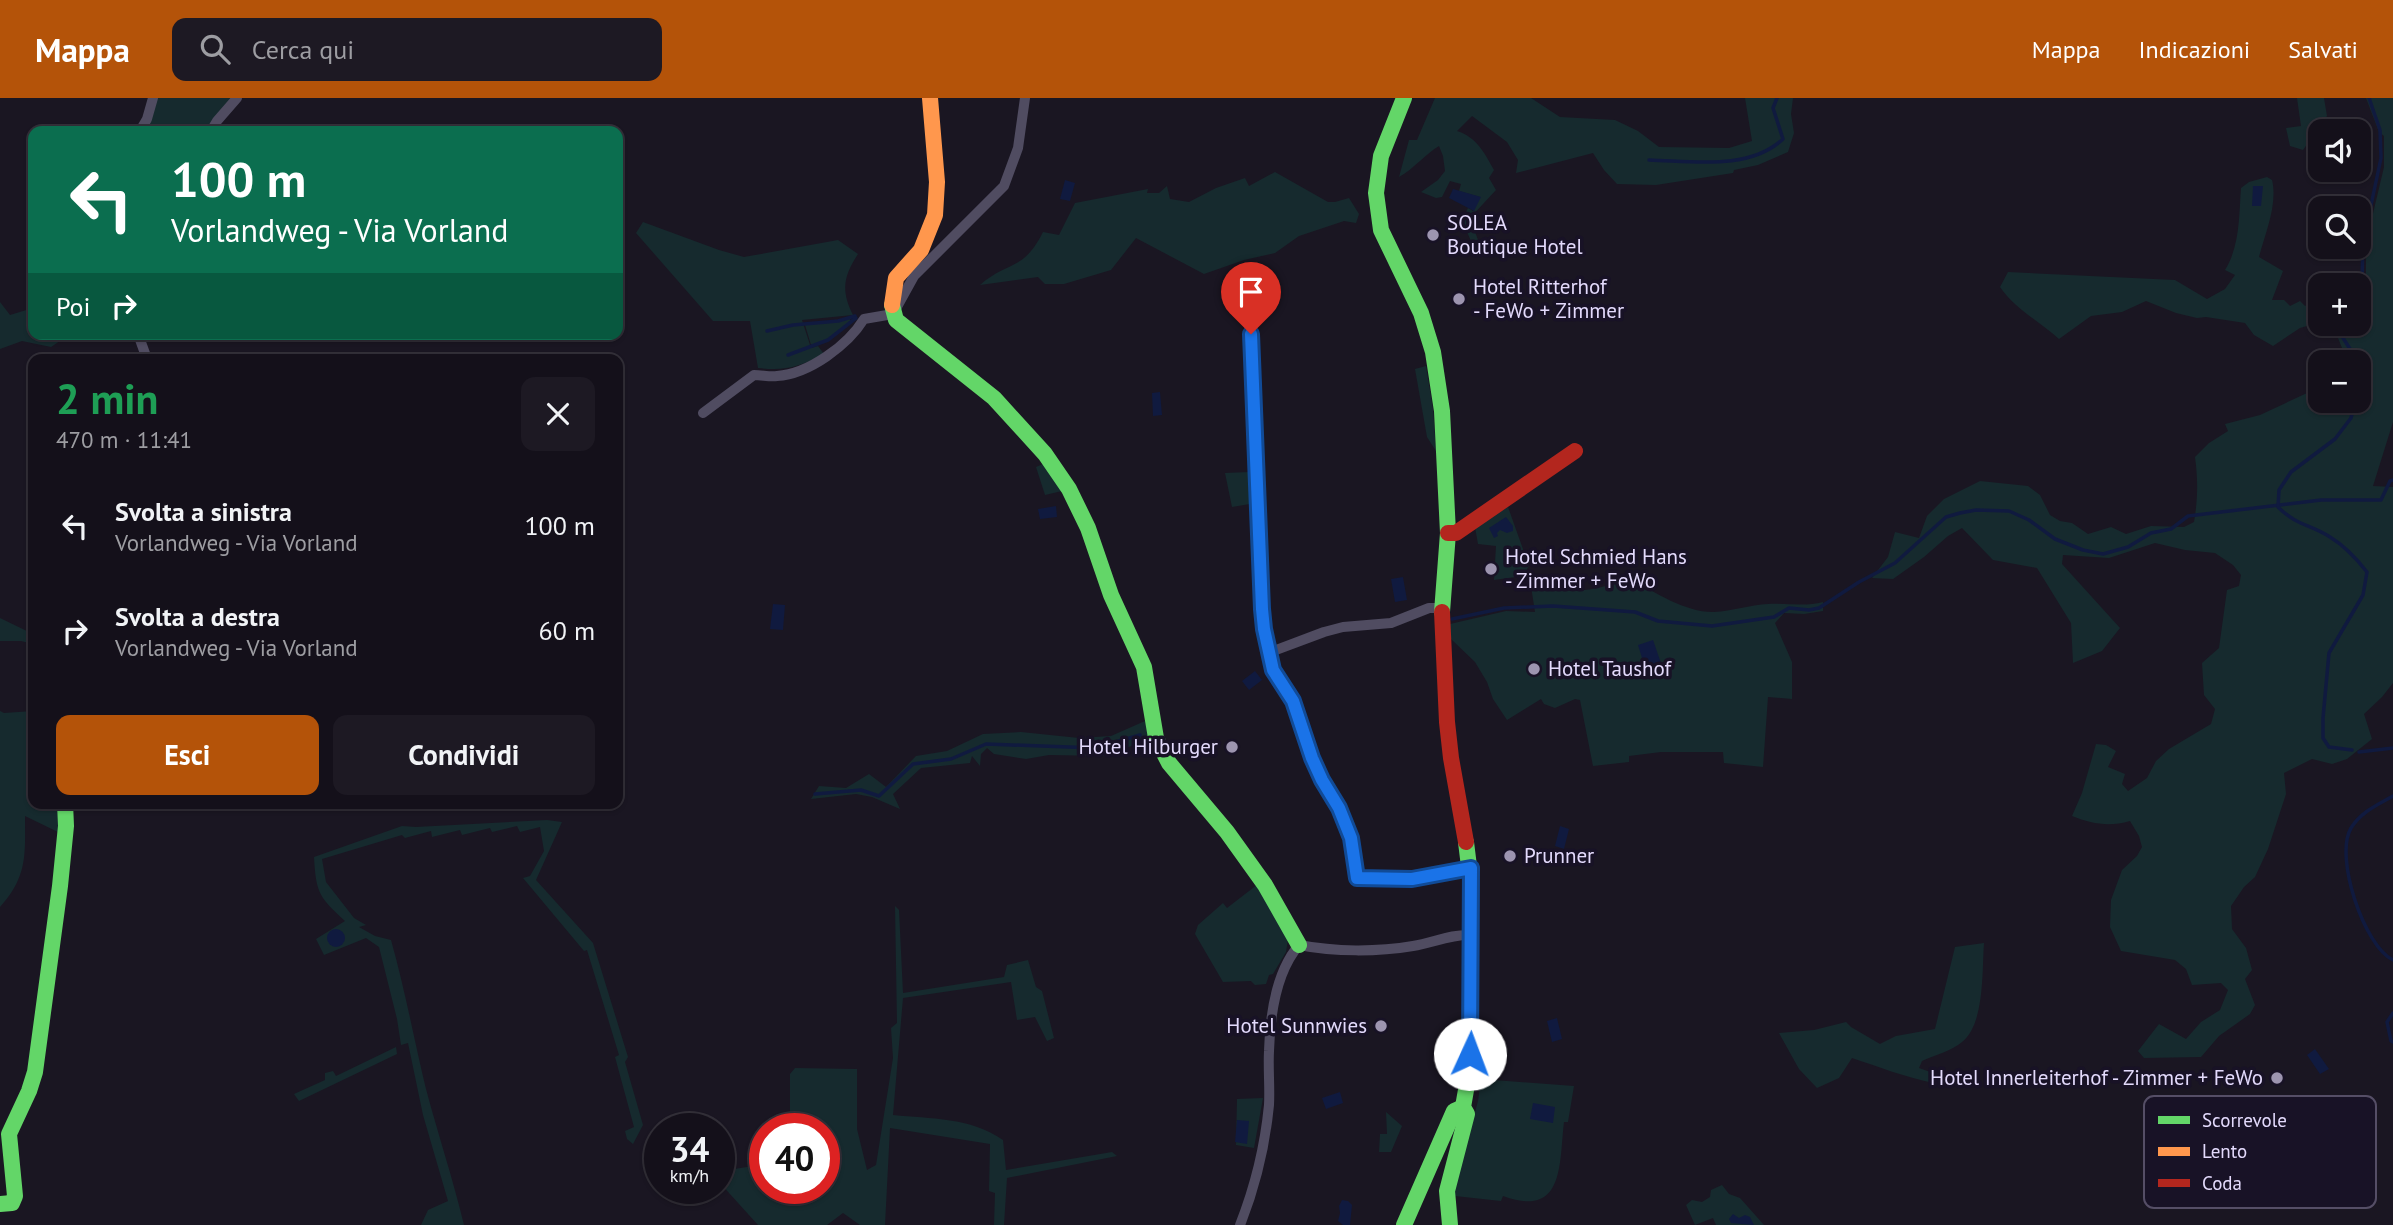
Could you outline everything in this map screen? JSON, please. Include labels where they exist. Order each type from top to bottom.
[{"type":"street","points":[[143,126],[153,98]]},
{"type":"street","points":[[214,126],[237,98]]},
{"type":"street","points":[[930,98],[937,182],[935,215],[921,250],[896,278],[893,288],[893,314],[896,320],[994,398],[1045,454],[1069,489],[1084,518],[1111,595],[1144,667],[1156,738],[1169,763],[1227,832],[1265,885],[1299,944]]},
{"type":"street","points":[[893,314],[914,276],[1004,186],[1018,148],[1025,98]]},
{"type":"street","points":[[1404,98],[1381,156],[1377,177],[1377,212],[1389,248],[1420,313],[1436,364],[1443,411],[1448,533],[1442,608],[1451,758],[1471,868],[1471,1035],[1469,1073],[1463,1107],[1467,1114],[1447,1191],[1450,1225]]},
{"type":"street","points":[[1245,303],[1251,334],[1262,609],[1273,670],[1293,701],[1312,758],[1339,808],[1351,838],[1357,878],[1412,879],[1471,868]]},
{"type":"street","points":[[703,413],[754,375],[778,377],[804,368],[828,357],[845,344],[864,319],[893,314]]},
{"type":"street","points":[[1448,533],[1456,533],[1575,451]]},
{"type":"street","points":[[1268,653],[1324,632],[1391,623],[1429,608],[1442,608]]},
{"type":"street","points":[[0,1204],[12,1203],[15,1196],[9,1134],[35,1072],[60,886],[65,809]]},
{"type":"street","points":[[1299,944],[1338,950],[1401,948],[1448,936],[1471,935]]},
{"type":"street","points":[[1240,1225],[1260,1160],[1268,1114],[1268,1052],[1274,1004],[1283,972],[1299,944]]},
{"type":"street","points":[[1404,1225],[1454,1111],[1463,1107]]},
{"type":"green space","points":[[152,98],[237,98],[215,126],[139,126]]},
{"type":"green space","points":[[1435,98],[1531,98],[1560,117],[1615,120],[1638,131],[1659,147],[1729,148],[1752,141],[1745,98],[1793,98],[1791,114],[1794,133],[1788,152],[1758,165],[1734,170],[1733,173],[1656,185],[1617,184],[1593,153],[1516,173],[1518,160],[1507,142],[1472,116],[1457,131],[1470,137],[1484,152],[1494,170],[1489,178],[1496,190],[1470,218],[1482,251],[1476,253],[1462,220],[1468,208],[1473,211],[1480,197],[1459,191],[1461,184],[1450,181],[1442,197],[1436,198],[1421,192],[1438,180],[1445,171],[1439,146],[1399,177],[1409,140],[1417,140]]},
{"type":"green space","points":[[2297,98],[2324,98],[2327,116],[2325,119],[2308,119],[2308,143],[2303,150],[2290,146],[2286,128],[2301,126]]},
{"type":"green space","points":[[2366,98],[2393,98],[2393,422],[2373,486],[2393,487],[2393,683],[2364,714],[2372,739],[2347,759],[2332,764],[2312,759],[2284,773],[2286,794],[2268,849],[2255,877],[2231,906],[2232,929],[2246,948],[2252,970],[2245,979],[2255,1005],[2250,1014],[2219,1036],[2201,1057],[2144,1058],[2138,1051],[2159,1024],[2186,1039],[2201,1022],[2220,1010],[2228,990],[2221,983],[2192,985],[2186,969],[2175,960],[2121,951],[2110,927],[2111,900],[2122,870],[2137,856],[2142,847],[2139,836],[2130,821],[2101,824],[2072,816],[2082,793],[2096,744],[2106,745],[2116,751],[2108,767],[2125,774],[2122,784],[2128,791],[2147,778],[2156,761],[2169,749],[2211,724],[2215,709],[2204,695],[2202,663],[2219,648],[2227,590],[2239,586],[2241,575],[2233,565],[2215,553],[2155,543],[2109,558],[2063,555],[2062,564],[2120,628],[2102,651],[2073,663],[2071,623],[2037,568],[1993,560],[1962,528],[1893,579],[1872,578],[1888,557],[1895,532],[1919,538],[1927,516],[1944,499],[1980,481],[2028,486],[2040,495],[2050,515],[2060,521],[2072,523],[2088,534],[2111,527],[2126,534],[2151,526],[2184,527],[2194,522],[2197,489],[2195,457],[2209,443],[2228,431],[2225,424],[2260,415],[2308,393],[2308,413],[2371,413],[2371,350],[2343,350],[2337,336],[2371,336],[2371,273],[2366,273],[2366,259],[2371,259],[2371,222],[2384,167],[2384,136],[2379,132]]},
{"type":"green space","points":[[1275,172],[1328,202],[1349,198],[1359,214],[1356,223],[1344,221],[1299,236],[1275,253],[1204,274],[1136,238],[1111,270],[1064,284],[1045,284],[1038,277],[980,285],[1029,254],[1043,232],[1059,235],[1075,203],[1148,189],[1147,193],[1159,193],[1167,186],[1170,199],[1189,202],[1216,188],[1245,178],[1249,186]]},
{"type":"green space","points":[[2267,177],[2272,180],[2273,199],[2259,257],[2283,271],[2272,300],[2284,300],[2290,306],[2300,301],[2305,306],[2308,304],[2308,326],[2273,346],[2254,335],[2245,323],[2197,318],[2146,301],[2122,312],[2091,316],[2059,339],[2020,308],[2000,287],[2008,272],[2175,280],[2207,299],[2225,289],[2235,275],[2225,270],[2236,241],[2241,188],[2249,182]]},
{"type":"green space","points":[[643,222],[744,257],[838,240],[858,254],[845,284],[853,315],[802,320],[811,348],[818,346],[824,354],[792,367],[758,368],[750,321],[713,321],[636,233]]},
{"type":"green space","points":[[0,302],[10,315],[28,310],[28,340],[61,340],[51,347],[22,341],[0,349]]},
{"type":"green space","points":[[851,321],[827,340],[811,345],[805,325]]},
{"type":"green space","points":[[1426,366],[1436,451],[1427,437],[1415,369]]},
{"type":"green space","points":[[1043,464],[1062,491],[1045,495],[1036,467]]},
{"type":"green space","points":[[1249,472],[1250,504],[1232,507],[1225,473]]},
{"type":"green space","points":[[1508,507],[1529,566],[1529,575],[1494,580],[1496,546],[1478,544],[1475,527]]},
{"type":"green space","points":[[1543,579],[1552,586],[1574,591],[1633,579],[1672,601],[1693,609],[1714,612],[1768,604],[1803,605],[1823,602],[1823,611],[1784,613],[1775,623],[1792,662],[1792,699],[1768,697],[1763,767],[1724,763],[1723,752],[1661,752],[1629,756],[1629,762],[1593,766],[1580,700],[1575,699],[1555,708],[1544,704],[1541,699],[1507,720],[1493,699],[1475,662],[1451,639],[1450,624],[1506,611],[1535,612],[1530,580]]},
{"type":"green space","points":[[0,618],[28,632],[28,643],[0,641]]},
{"type":"green space","points":[[0,711],[28,711],[28,809],[61,809],[62,834],[25,816],[24,853],[20,875],[0,907]]},
{"type":"green space","points":[[1145,721],[1150,739],[1105,756],[1049,755],[1026,759],[994,754],[987,748],[981,754],[980,766],[972,756],[970,763],[921,768],[893,794],[900,809],[872,797],[856,794],[811,799],[819,786],[846,788],[869,774],[886,787],[916,756],[947,751],[983,734],[1021,732],[1079,738],[1111,736]]},
{"type":"green space","points":[[547,820],[562,822],[536,880],[593,943],[628,1057],[625,1062],[643,1125],[633,1144],[627,1139],[625,1131],[634,1127],[615,1057],[619,1055],[587,950],[584,951],[523,878],[530,876],[544,851],[540,827],[520,832],[517,826],[492,832],[490,828],[462,835],[460,830],[432,837],[431,831],[405,838],[402,835],[322,859],[326,882],[354,918],[366,925],[359,927],[375,936],[391,940],[426,1089],[464,1225],[421,1225],[428,1210],[448,1201],[423,1115],[408,1043],[401,1045],[379,947],[366,938],[324,955],[316,939],[345,921],[320,894],[314,857],[402,826]]},
{"type":"green space","points":[[1262,881],[1288,940],[1286,952],[1273,974],[1269,975],[1266,984],[1255,985],[1251,981],[1223,982],[1195,934],[1198,925],[1223,903],[1227,908]]},
{"type":"green space","points":[[895,906],[899,910],[903,993],[1004,977],[1007,965],[1028,960],[1036,987],[1042,991],[1054,1038],[1047,1041],[1035,1017],[1017,1020],[1011,982],[903,998],[893,1115],[950,1120],[990,1132],[1003,1140],[1006,1170],[1112,1152],[1117,1156],[1007,1178],[1004,1225],[994,1225],[995,1193],[989,1191],[990,1144],[890,1128],[885,1225],[860,1225],[843,1213],[827,1225],[758,1225],[735,1200],[735,1169],[749,1167],[749,1204],[840,1204],[840,1113],[790,1113],[790,1074],[795,1068],[857,1069],[857,1129],[867,1170],[876,1165],[893,1058],[891,1028],[897,1023]]},
{"type":"green space","points":[[1984,943],[1981,996],[1975,1023],[1958,1045],[1922,1061],[1919,1068],[1936,1074],[1933,1083],[1852,1058],[1839,1078],[1817,1088],[1799,1069],[1779,1033],[1814,1030],[1846,1022],[1880,1044],[1896,1036],[1935,1029],[1955,947]]},
{"type":"green space","points":[[396,1047],[397,1054],[299,1101],[294,1094],[325,1080],[325,1073],[333,1071],[336,1076]]},
{"type":"green space","points":[[1481,1079],[1574,1086],[1568,1122],[1564,1122],[1555,1183],[1548,1194],[1538,1200],[1523,1201],[1503,1196],[1501,1201],[1455,1196]]},
{"type":"green space","points":[[1263,1098],[1254,1148],[1236,1145],[1237,1099]]},
{"type":"green space","points":[[1386,1112],[1402,1126],[1391,1152],[1379,1152],[1380,1134],[1387,1134]]},
{"type":"green space","points":[[1722,1185],[1729,1194],[1740,1198],[1764,1225],[1716,1225],[1713,1218],[1695,1225],[1686,1205],[1692,1200],[1702,1202],[1710,1197],[1711,1190]]},
{"type":"water","points":[[1065,180],[1075,183],[1070,201],[1060,199]]},
{"type":"water","points":[[2253,186],[2263,186],[2261,206],[2252,206]]},
{"type":"water","points":[[1453,189],[1481,197],[1474,211],[1449,198]]},
{"type":"water","points":[[1160,392],[1162,415],[1153,416],[1152,393]]},
{"type":"water","points":[[1056,506],[1057,517],[1040,519],[1038,509]]},
{"type":"water","points":[[1506,517],[1513,526],[1513,531],[1507,533],[1500,530],[1494,538],[1489,528]]},
{"type":"water","points":[[1403,577],[1407,600],[1395,602],[1391,579]]},
{"type":"water","points":[[773,604],[785,605],[783,630],[770,629]]},
{"type":"water","points":[[1653,640],[1663,669],[1647,674],[1638,645]]},
{"type":"water","points":[[1255,671],[1262,680],[1249,690],[1242,681]]},
{"type":"water","points":[[1560,826],[1569,829],[1564,849],[1555,846]]},
{"type":"water","points":[[332,929],[340,929],[345,938],[343,945],[332,947],[327,942],[327,934]]},
{"type":"water","points":[[1557,1018],[1562,1039],[1552,1042],[1547,1021]]},
{"type":"water","points":[[2315,1049],[2329,1069],[2320,1074],[2307,1055]]},
{"type":"water","points":[[1340,1092],[1343,1103],[1326,1109],[1322,1098]]},
{"type":"water","points":[[1533,1103],[1555,1107],[1553,1123],[1530,1119]]},
{"type":"water","points":[[1237,1120],[1249,1121],[1247,1144],[1235,1142]]},
{"type":"water","points":[[1342,1200],[1352,1205],[1350,1225],[1343,1225],[1338,1221]]},
{"type":"water","points":[[1733,1214],[1739,1218],[1745,1215],[1750,1217],[1754,1225],[1731,1223],[1729,1219]]},
{"type":"waterway","points":[[1649,160],[1719,162],[1754,156],[1769,149],[1783,139],[1773,108],[1777,98]]},
{"type":"waterway","points":[[2362,273],[2363,243],[2381,158],[2380,130],[2369,98]]},
{"type":"waterway","points":[[767,331],[855,316]]},
{"type":"waterway","points":[[788,355],[828,340],[856,318]]},
{"type":"waterway","points":[[2342,336],[2351,350]]},
{"type":"waterway","points":[[2352,413],[2335,439],[2291,472],[2279,490],[2278,507],[2291,518],[2335,541],[2367,572],[2363,595],[2329,653],[2323,718],[2323,738],[2329,747],[2352,750]]},
{"type":"waterway","points":[[1452,619],[1504,608],[1553,606],[1635,612],[1658,621],[1712,626],[1774,617],[1789,608],[1819,608],[1895,563],[1946,517],[1960,513],[1976,510],[2009,511],[2029,520],[2055,539],[2083,550],[2103,554],[2128,547],[2151,533],[2171,529],[2188,516],[2321,500],[2381,500],[2393,480]]},
{"type":"waterway","points":[[815,794],[861,790],[879,796],[913,764],[951,759],[986,744],[1095,748],[1140,735]]},
{"type":"waterway","points":[[2359,752],[2393,748]]},
{"type":"waterway","points":[[2393,796],[2370,809],[2355,822],[2347,841],[2346,859],[2349,879],[2362,920],[2382,951],[2393,960]]},
{"type":"waterway","points":[[2393,1013],[2387,1022],[2393,1042]]},
{"type":"traffic: fast","points":[[1404,98],[1381,156],[1376,193],[1381,230],[1421,313],[1433,352],[1442,411],[1448,533],[1442,612]]},
{"type":"traffic: fast","points":[[892,305],[896,320],[994,398],[1045,454],[1069,489],[1088,528],[1111,595],[1144,667],[1156,738],[1169,763],[1227,832],[1265,885],[1299,945]]},
{"type":"traffic: fast","points":[[0,1204],[12,1203],[15,1196],[9,1134],[35,1072],[60,886],[65,809]]},
{"type":"traffic: fast","points":[[1450,1225],[1447,1191],[1467,1114],[1463,1107],[1469,1073],[1471,1035],[1471,883],[1466,842]]},
{"type":"traffic: fast","points":[[1404,1225],[1454,1111],[1463,1107]]},
{"type":"traffic: slow","points":[[892,305],[896,278],[921,250],[935,215],[937,182],[930,98]]},
{"type":"traffic: jam","points":[[1448,533],[1456,533],[1575,451]]},
{"type":"traffic: jam","points":[[1442,612],[1447,722],[1466,842]]},
{"type":"place","name":"SOLEA Boutique Hotel","points":[[1433,235]]},
{"type":"place","name":"Hotel Ritterhof - FeWo + Zimmer","points":[[1459,299]]},
{"type":"place","name":"Hotel Schmied Hans - Zimmer + FeWo","points":[[1491,569]]},
{"type":"place","name":"Hotel Taushof","points":[[1534,669]]},
{"type":"place","name":"Hotel Hilburger","points":[[1232,747]]},
{"type":"place","name":"Prunner","points":[[1510,856]]},
{"type":"place","name":"Hotel Sunnwies","points":[[1381,1026]]},
{"type":"place","name":"Hotel Innerleiterhof - Zimmer + FeWo","points":[[2277,1078]]},
{"type":"route","points":[[1251,334],[1262,609],[1273,670],[1293,701],[1312,758],[1339,808],[1351,838],[1357,878],[1412,879],[1471,868],[1470,1054]]}]
